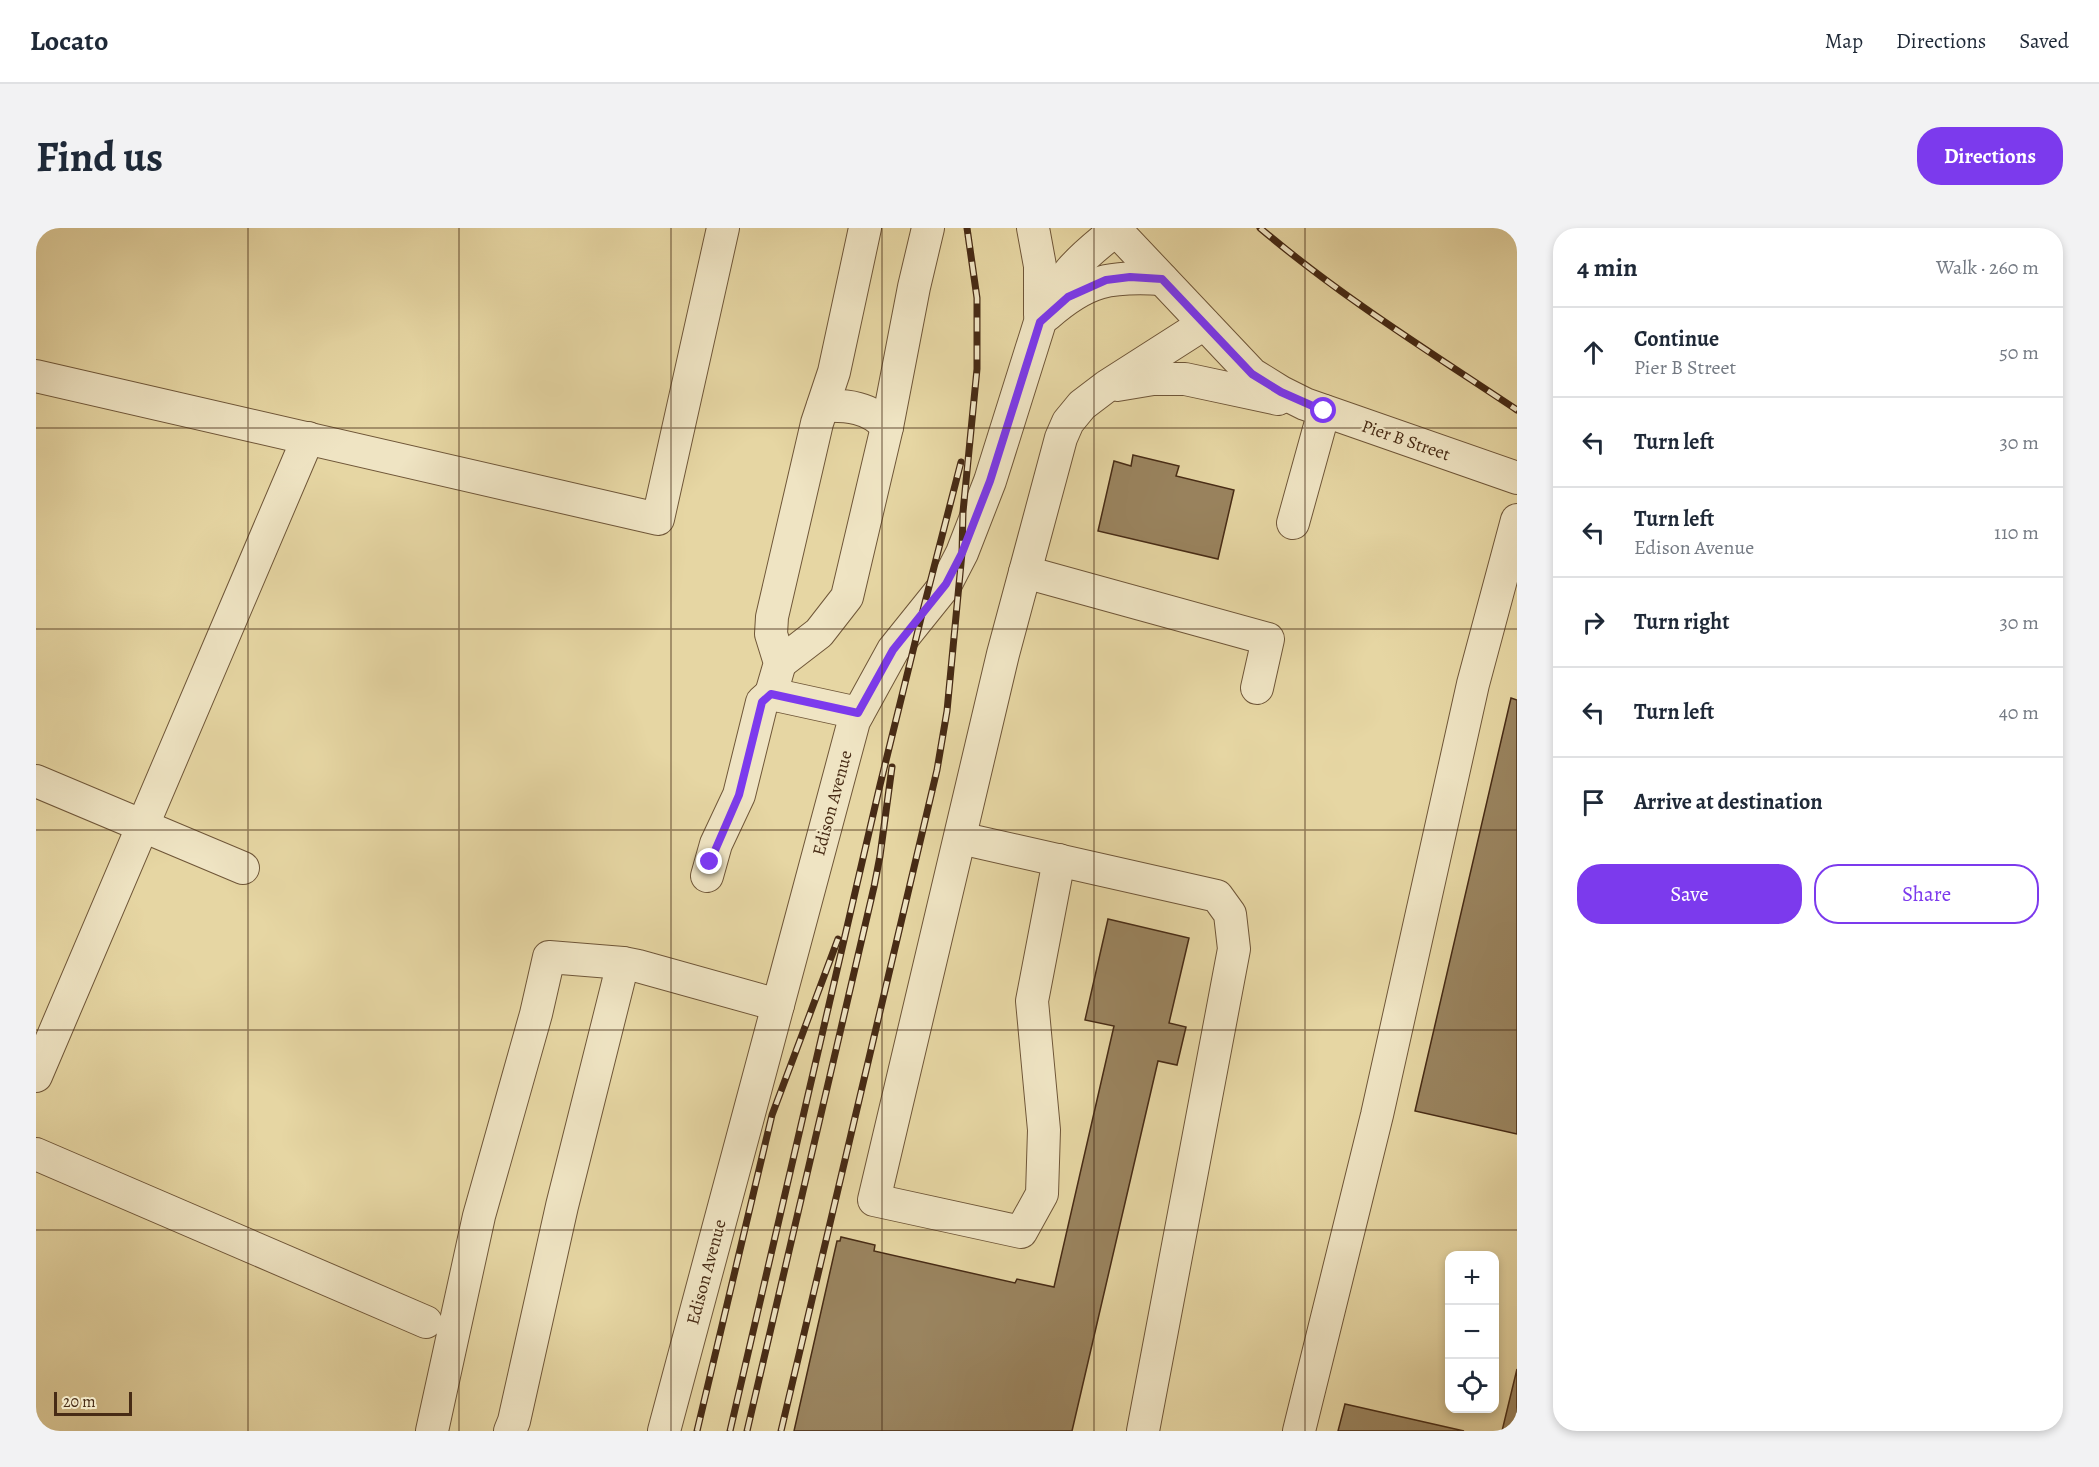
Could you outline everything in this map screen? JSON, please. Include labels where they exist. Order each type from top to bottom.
[{"type":"street","points":[[36,376],[657,519],[723,228]]},
{"type":"street","points":[[707,876],[716,844],[739,795],[762,702],[771,694],[780,663],[771,634],[772,616],[823,406],[834,372],[866,228]]},
{"type":"street","points":[[780,663],[819,633],[847,597],[928,228]]},
{"type":"street","points":[[1034,228],[1040,266],[1040,322]]},
{"type":"street","name":"Edison Avenue","points":[[664,1431],[854,721],[893,650],[946,584],[962,553],[990,481],[1040,322],[1050,298],[1065,275],[1086,253],[1115,229]]},
{"type":"street","name":"Pier B Street","points":[[1115,229],[1252,374],[1281,392],[1315,408],[1517,478]]},
{"type":"street","points":[[1040,322],[1068,297],[1106,280],[1130,277],[1162,279]]},
{"type":"street","points":[[1059,860],[1032,1000],[1044,1130],[1042,1194],[1022,1232],[874,1200],[1003,654],[1061,438],[1068,422],[1082,405],[1107,386],[1204,324]]},
{"type":"street","points":[[1107,386],[1153,379],[1185,379],[1315,408],[1293,523]]},
{"type":"street","points":[[823,406],[842,405],[856,408],[871,413],[886,427]]},
{"type":"street","points":[[36,1076],[308,438]]},
{"type":"street","points":[[1299,1431],[1380,1103],[1473,684],[1517,520]]},
{"type":"street","points":[[1025,572],[1269,639],[1257,688]]},
{"type":"street","points":[[771,694],[858,713]]},
{"type":"street","points":[[36,781],[243,868]]},
{"type":"street","points":[[960,838],[1217,896],[1230,914],[1233,949],[1143,1431]]},
{"type":"street","points":[[439,1427],[479,1216],[536,1014],[549,957],[623,963],[778,1005]]},
{"type":"street","points":[[510,1431],[562,1206],[623,963]]},
{"type":"street","points":[[36,1154],[426,1322]]},
{"type":"building","points":[[1133,455],[1179,466],[1176,476],[1234,490],[1218,559],[1098,531],[1114,461],[1131,466]]},
{"type":"building","points":[[1511,698],[1517,700],[1517,1134],[1415,1111]]},
{"type":"building","points":[[1108,919],[1189,938],[1169,1023],[1186,1027],[1177,1065],[1158,1061],[1072,1431],[794,1431],[837,1241],[840,1241],[841,1237],[875,1245],[874,1251],[1015,1283],[1017,1279],[1054,1287],[1114,1026],[1085,1020]]},
{"type":"building","points":[[1517,1369],[1517,1431],[1502,1431]]},
{"type":"building","points":[[1345,1404],[1464,1431],[1338,1431]]},
{"type":"railway","points":[[781,1431],[937,770],[947,711],[977,369],[977,298],[967,228]]},
{"type":"railway","points":[[1260,228],[1354,300],[1517,410]]},
{"type":"railway","points":[[730,1431],[880,785],[961,462]]},
{"type":"railway","points":[[747,1431],[874,887],[892,767]]},
{"type":"railway","points":[[697,1431],[772,1115],[838,939]]},
{"type":"route","points":[[710,862],[739,795],[762,702],[766,697],[771,694],[790,697],[858,713],[893,650],[946,584],[962,553],[990,481],[1040,322],[1068,297],[1106,280],[1130,277],[1162,279],[1252,374],[1305,405],[1324,411]]}]
